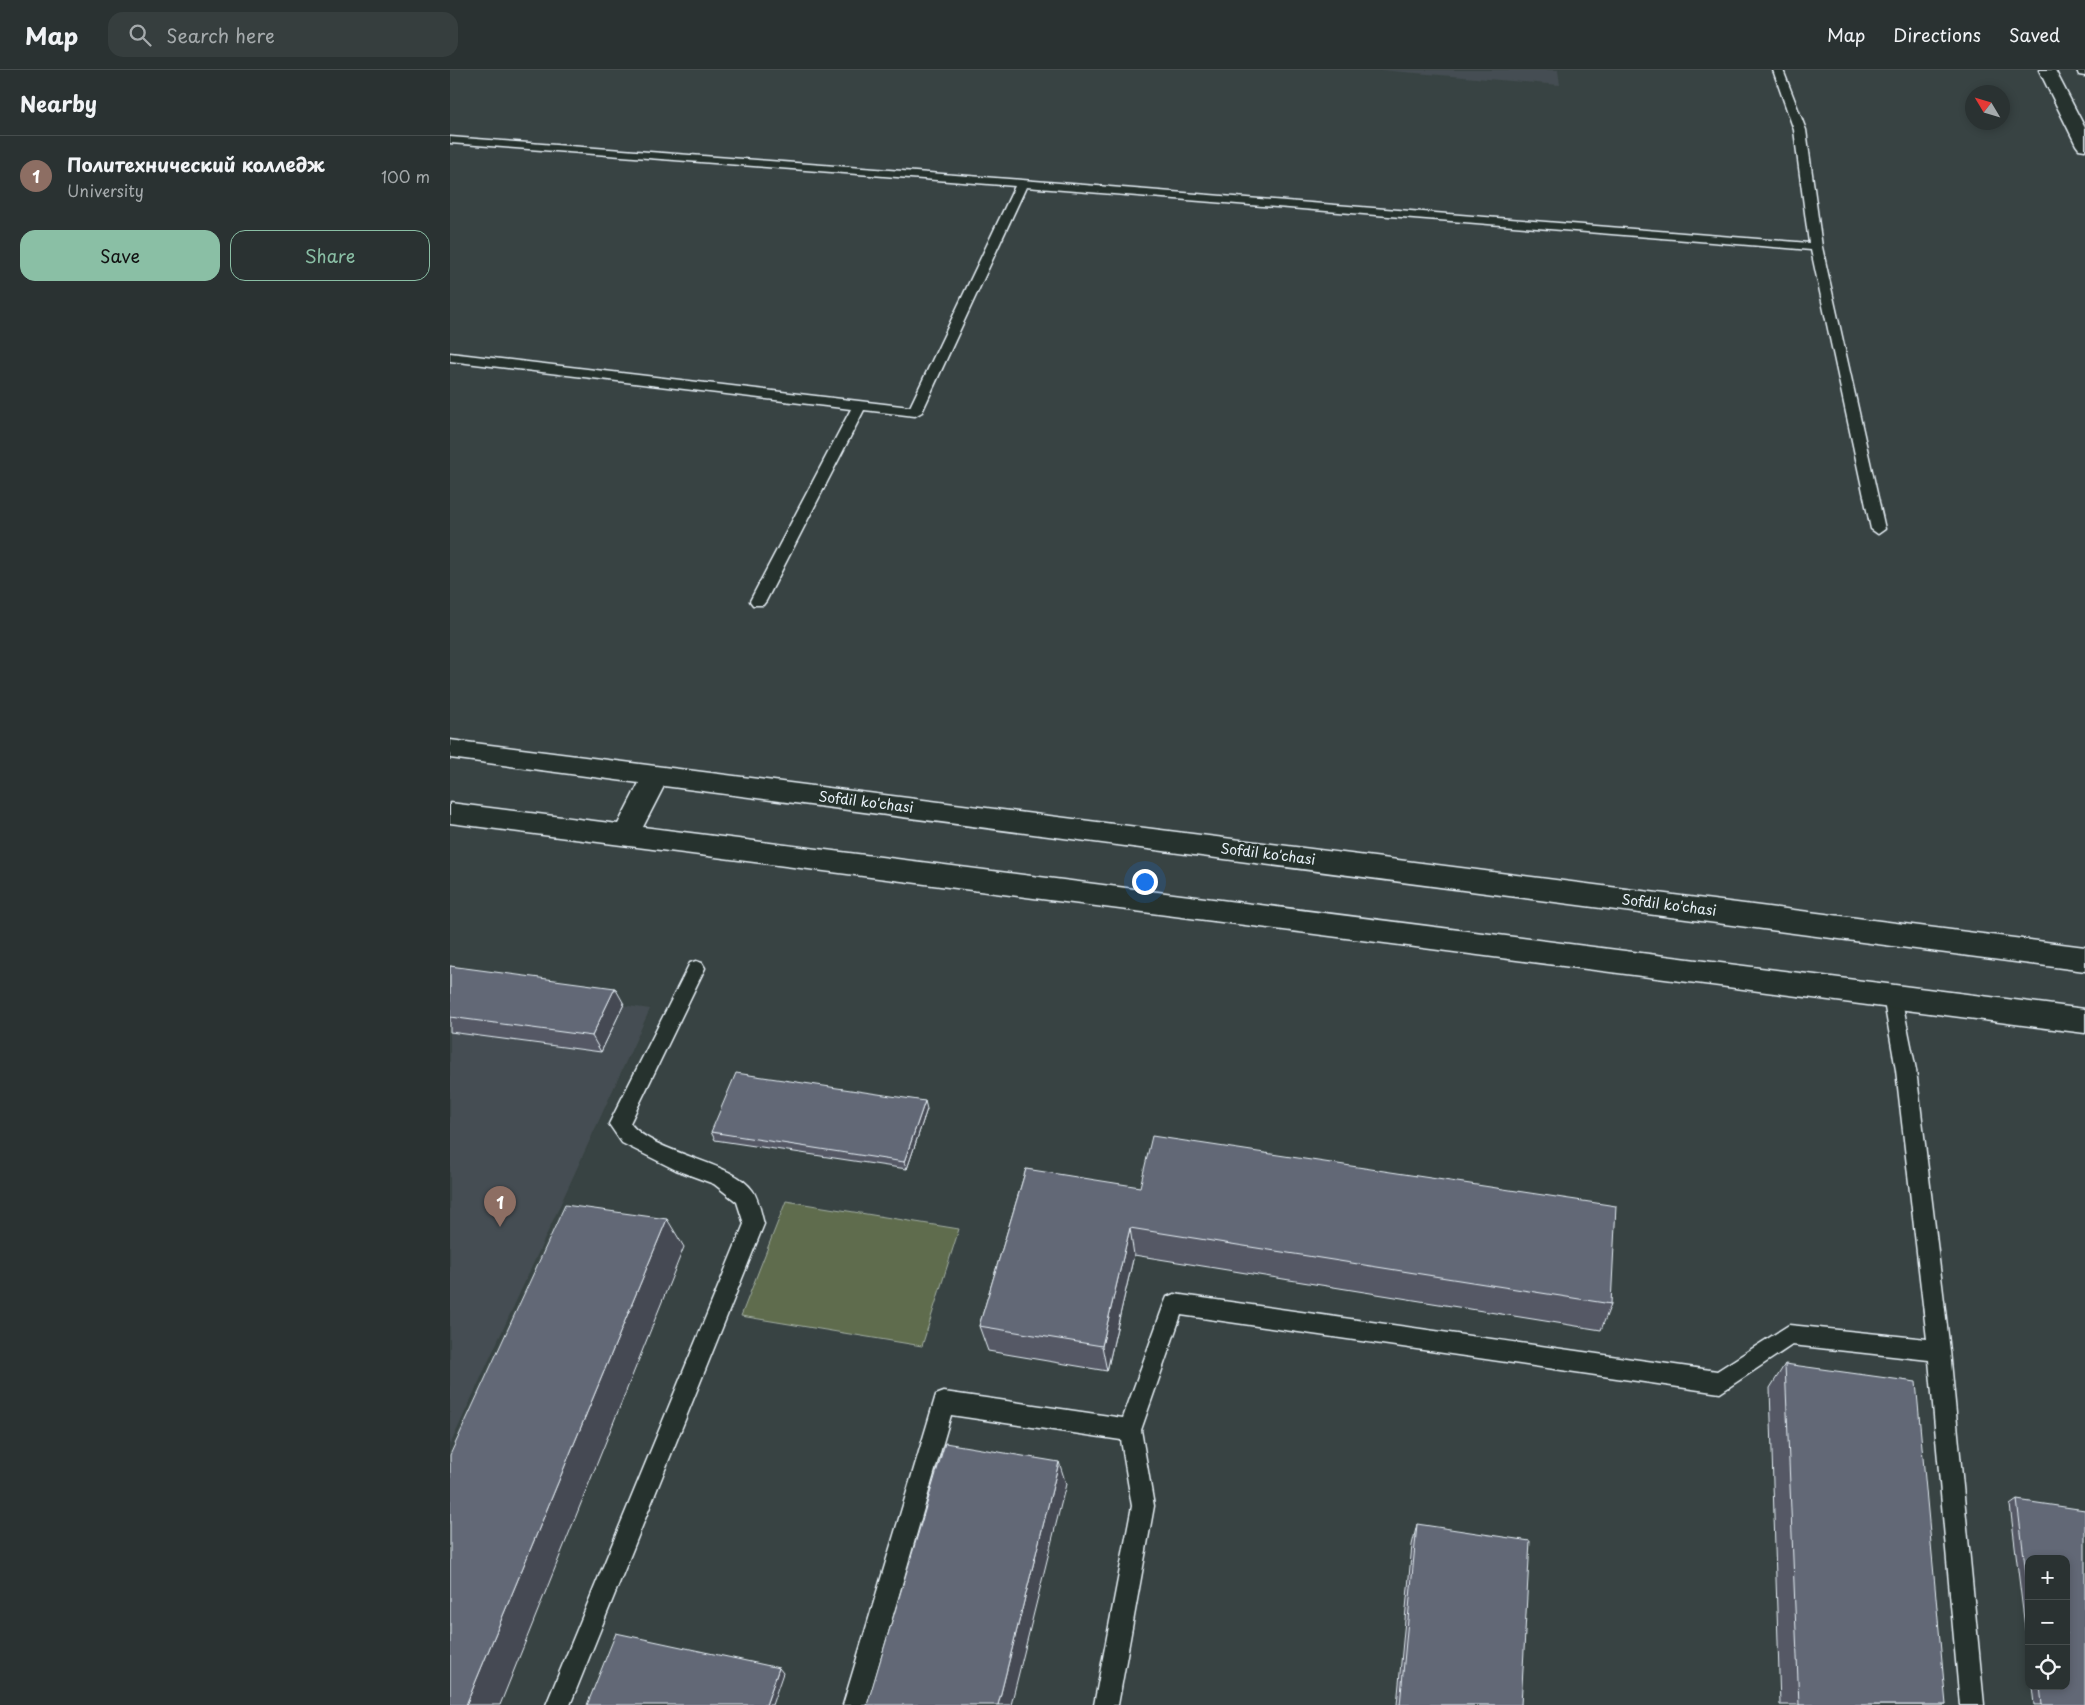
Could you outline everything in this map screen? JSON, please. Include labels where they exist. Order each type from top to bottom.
[{"type":"street","points":[[2047,70],[2085,146]]},
{"type":"street","name":"Sofdil ko'chasi","points":[[450,749],[2085,959]]},
{"type":"street","points":[[626,835],[656,775]]},
{"type":"street","points":[[450,813],[2085,1021]]},
{"type":"lane","points":[[1778,70],[1800,130],[1816,247],[1878,529]]},
{"type":"lane","points":[[450,140],[1022,183],[1816,247]]},
{"type":"lane","points":[[450,357],[915,412],[1022,183]]},
{"type":"lane","points":[[758,601],[860,405]]},
{"type":"lane","points":[[558,1705],[754,1224],[745,1196],[721,1178],[683,1164],[629,1137],[619,1124],[696,968]]},
{"type":"lane","points":[[1892,996],[1906,1070],[1939,1351],[1972,1705]]},
{"type":"lane","points":[[1106,1705],[1143,1506],[1130,1430],[1174,1304],[1720,1382],[1788,1334],[1939,1351]]},
{"type":"lane","points":[[855,1705],[944,1403],[1130,1430]]},
{"type":"shaded area","points":[[1380,70],[1558,70],[1560,85]]},
{"type":"shaded area","points":[[450,981],[650,1009],[450,1445]]},
{"type":"green space","points":[[786,1201],[959,1229],[922,1346],[741,1316]]},
{"type":"building","points":[[450,966],[615,988],[592,1036],[450,1017]]},
{"type":"building","points":[[736,1073],[925,1101],[904,1162],[711,1132]]},
{"type":"building","points":[[1152,1136],[1616,1206],[1611,1304],[1130,1228],[1102,1346],[979,1326],[1026,1169],[1140,1187]]},
{"type":"building","points":[[565,1205],[667,1219],[466,1705],[450,1705],[450,1455]]},
{"type":"building","points":[[1785,1364],[1916,1382],[1946,1705],[1799,1705]]},
{"type":"building","points":[[945,1443],[1059,1462],[998,1705],[867,1705]]},
{"type":"building","points":[[2017,1500],[2085,1510],[2085,1705],[2042,1705],[2040,1690],[2070,1690],[2070,1555],[2025,1555],[2025,1565]]},
{"type":"building","points":[[1417,1524],[1530,1541],[1521,1705],[1400,1705]]},
{"type":"building","points":[[616,1633],[779,1668],[766,1705],[587,1705]]},
{"type":"place","name":"Политехнический колледж","points":[[500,1227]]}]
